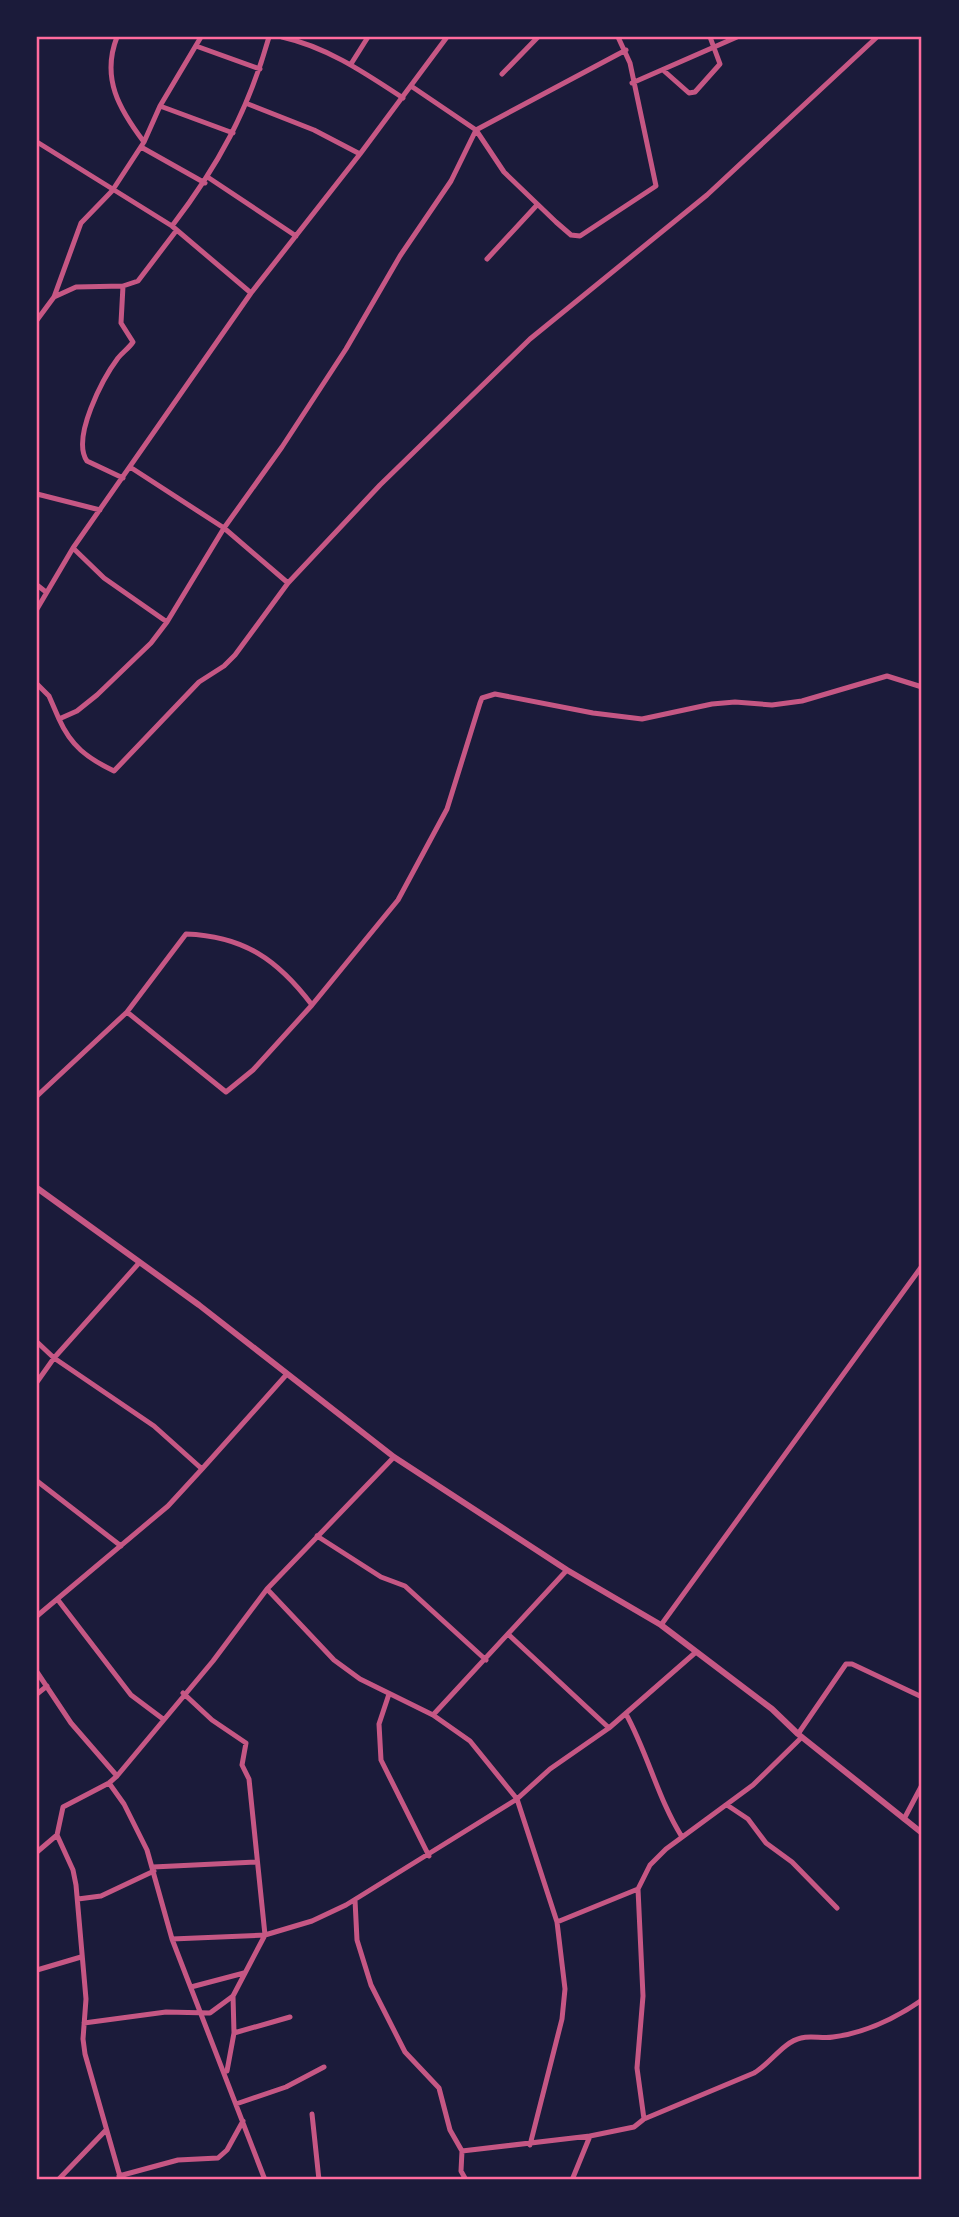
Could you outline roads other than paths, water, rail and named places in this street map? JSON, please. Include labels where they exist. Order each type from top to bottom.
[{"type":"street","points":[[117,37],[110,66],[116,98],[142,144],[296,236]]},
{"type":"street","points":[[37,320],[54,297],[81,223],[112,191],[142,144],[160,106],[201,37]]},
{"type":"street","points":[[54,297],[76,287],[123,286],[145,276],[207,181],[233,133],[248,104],[269,37]]},
{"type":"street","points":[[282,37],[301,39],[351,64],[403,98]]},
{"type":"street","points":[[351,64],[368,37]]},
{"type":"street","points":[[37,609],[73,548],[251,293],[403,98],[447,37]]},
{"type":"street","points":[[502,74],[538,37]]},
{"type":"street","points":[[411,86],[476,130],[504,172],[571,235],[580,236],[612,213],[652,191],[655,178],[626,50],[618,37]]},
{"type":"street","points":[[663,70],[693,93],[719,66],[710,37]]},
{"type":"street","points":[[632,83],[737,37]]},
{"type":"street","points":[[37,684],[49,696],[59,719],[82,754],[114,771],[200,682],[235,655],[288,583],[380,485],[530,340],[707,195],[877,37]]},
{"type":"street","points":[[196,46],[260,69]]},
{"type":"street","points":[[59,719],[77,711],[97,695],[150,643],[167,622],[224,528],[282,447],[346,349],[400,256],[451,181],[476,130],[626,50]]},
{"type":"street","points":[[248,104],[314,130],[360,154]]},
{"type":"street","points":[[160,106],[233,133]]},
{"type":"street","points":[[37,142],[174,229],[251,293]]},
{"type":"street","points":[[487,259],[537,205]]},
{"type":"street","points":[[123,286],[121,323],[133,342],[104,382],[89,412],[82,446],[87,461],[123,478]]},
{"type":"street","points":[[130,467],[224,528],[288,583]]},
{"type":"street","points":[[37,494],[100,510]]},
{"type":"street","points":[[73,548],[104,578],[167,622]]},
{"type":"street","points":[[37,584],[46,592]]},
{"type":"street","points":[[127,1013],[226,1092],[253,1070],[312,1005],[398,900],[424,857],[447,809],[480,703],[487,696],[495,694],[593,713],[642,719],[712,704],[735,702],[772,705],[802,701],[887,676],[922,687]]},
{"type":"street","points":[[37,1096],[127,1013],[186,933],[212,936],[256,952],[288,974],[312,1005]]},
{"type":"street","points":[[37,1188],[394,1457],[567,1570],[661,1625],[772,1709],[800,1736],[922,1833]]},
{"type":"street","points":[[37,1382],[54,1358],[139,1264]]},
{"type":"street","points":[[661,1625],[922,1266]]},
{"type":"street","points":[[37,1342],[54,1358],[153,1426],[202,1469]]},
{"type":"street","points":[[37,1616],[168,1506],[287,1374]]},
{"type":"street","points":[[243,2121],[227,2150],[218,2158],[178,2160],[120,2178],[85,2054],[86,1999],[78,1899],[73,1870],[57,1835],[63,1807],[117,1776],[183,1693],[213,1661],[267,1589],[394,1457]]},
{"type":"street","points":[[37,1481],[121,1546]]},
{"type":"street","points":[[317,1536],[381,1577],[405,1586],[486,1660]]},
{"type":"street","points":[[433,1716],[567,1570]]},
{"type":"street","points":[[267,1589],[334,1660],[360,1679],[433,1716],[471,1741],[517,1799],[558,1922],[563,1956],[562,2019],[530,2145]]},
{"type":"street","points":[[58,1600],[131,1695],[163,1719]]},
{"type":"street","points":[[509,1634],[609,1728]]},
{"type":"street","points":[[172,1939],[265,1935],[312,1921],[355,1900],[517,1799],[550,1769],[626,1714],[695,1652]]},
{"type":"street","points":[[644,2119],[637,2068],[643,1996],[638,1889],[654,1860],[727,1805],[800,1736],[846,1664],[852,1664],[922,1697]]},
{"type":"street","points":[[37,1672],[78,1732],[117,1776]]},
{"type":"street","points":[[37,1695],[47,1686]]},
{"type":"street","points":[[84,2023],[120,2017],[216,2011],[233,1996],[265,1935],[249,1779],[242,1765],[246,1743],[212,1720],[183,1693]]},
{"type":"street","points":[[389,1694],[379,1724],[381,1760],[429,1856]]},
{"type":"street","points":[[626,1714],[647,1757],[664,1804],[682,1837]]},
{"type":"street","points":[[109,1783],[134,1822],[153,1869],[172,1939],[195,2004],[226,2073],[265,2180]]},
{"type":"street","points":[[904,1819],[922,1785]]},
{"type":"street","points":[[727,1805],[748,1819],[766,1843],[792,1862],[837,1908]]},
{"type":"street","points":[[37,1852],[57,1835]]},
{"type":"street","points":[[78,1899],[101,1896],[153,1869],[256,1862]]},
{"type":"street","points":[[558,1922],[638,1889]]},
{"type":"street","points":[[355,1900],[357,1940],[371,1985],[405,2052],[439,2088],[450,2130],[462,2151],[461,2171],[466,2180]]},
{"type":"street","points":[[37,1970],[81,1957]]},
{"type":"street","points":[[191,1987],[244,1973]]},
{"type":"street","points":[[226,2073],[234,2033],[233,1996]]},
{"type":"street","points":[[462,2151],[530,2145],[634,2127],[644,2119],[754,2073],[766,2066],[789,2042],[801,2038],[832,2038],[888,2022],[922,2000]]},
{"type":"street","points":[[186,2012],[195,2004]]},
{"type":"street","points":[[234,2033],[290,2017]]},
{"type":"street","points":[[236,2104],[286,2087],[324,2067]]},
{"type":"street","points":[[312,2113],[319,2180]]},
{"type":"street","points":[[58,2180],[106,2130]]},
{"type":"street","points":[[572,2180],[590,2136]]}]
